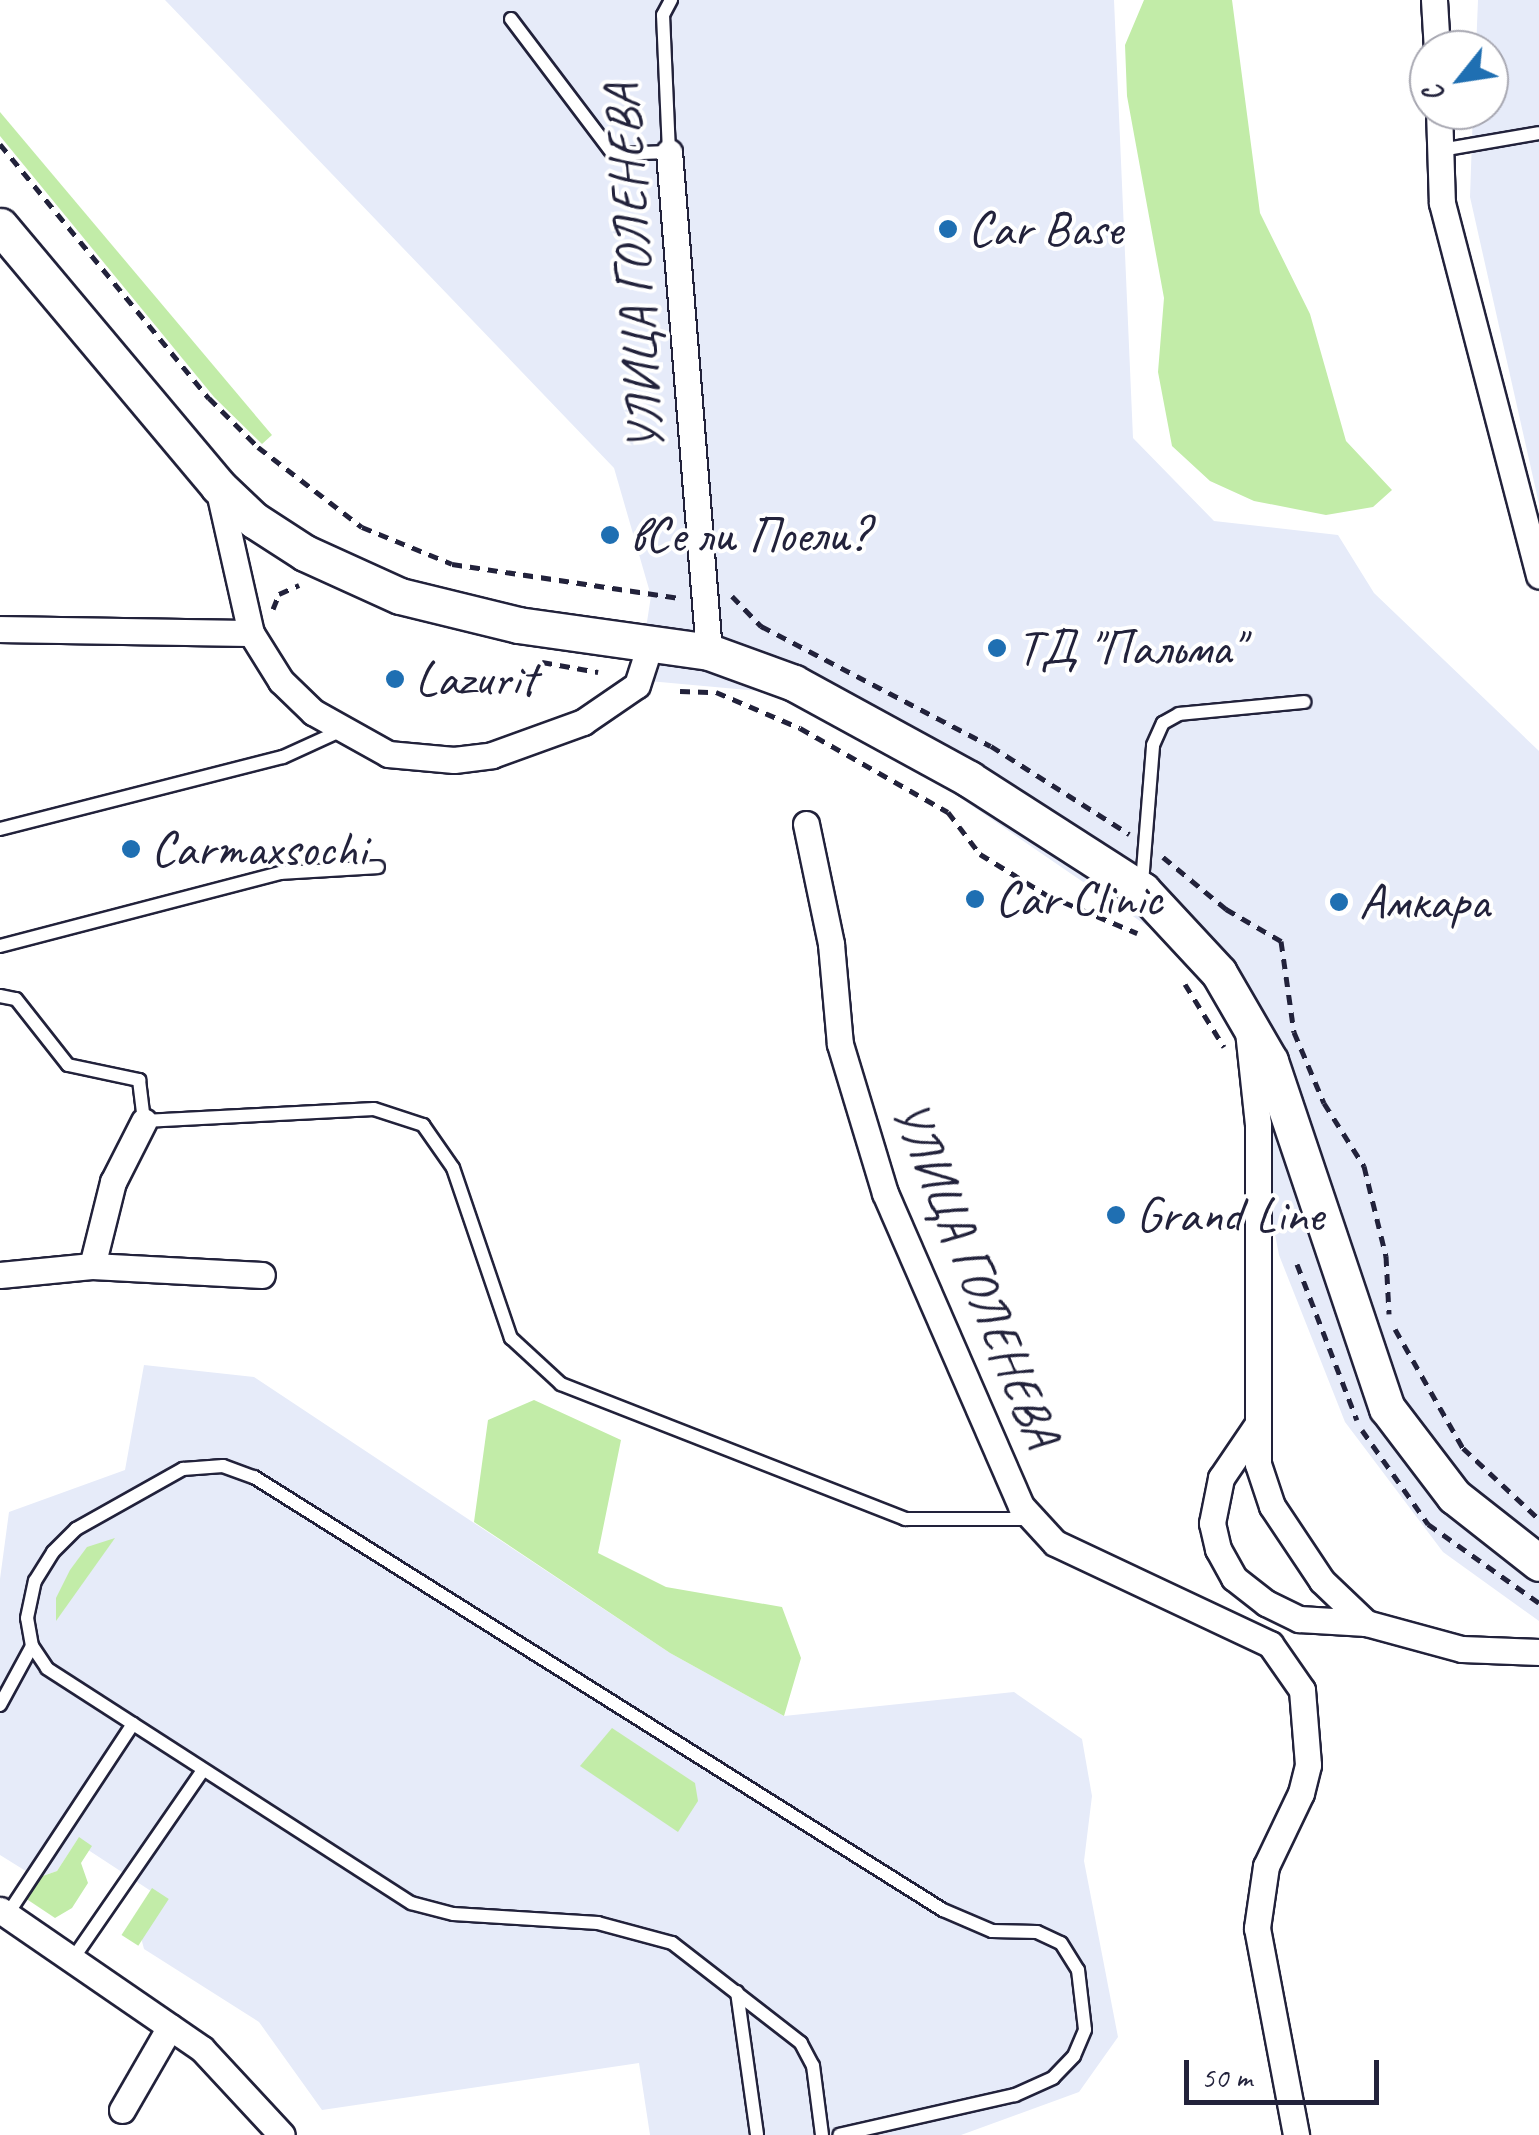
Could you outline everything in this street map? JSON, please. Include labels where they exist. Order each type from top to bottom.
[{"type":"main road","points":[[0,226],[218,486],[254,520],[358,582],[518,625],[710,652],[863,717],[1142,890],[1193,939],[1246,1016],[1289,1109],[1350,1314],[1388,1408],[1454,1496],[1539,1563]]},
{"type":"street","points":[[1434,0],[1435,30]]},
{"type":"street","points":[[1440,130],[1447,223],[1539,576]]},
{"type":"street","name":"УЛИЦА ГОЛЕНЕВА","points":[[669,152],[710,652]]},
{"type":"street","points":[[218,486],[251,633],[280,681],[340,731],[388,754],[422,759],[492,754],[617,705],[637,685],[650,642]]},
{"type":"street","points":[[0,629],[251,633]]},
{"type":"street","name":"УЛИЦА ГОЛЕНЕВА","points":[[806,824],[831,944],[840,1044],[885,1193],[1029,1519],[1055,1543],[1243,1628],[1291,1666],[1307,1724],[1301,1793],[1266,1866],[1257,1912],[1260,1966],[1296,2135]]},
{"type":"street","points":[[1246,1016],[1258,1124],[1258,1464],[1291,1542],[1366,1623]]},
{"type":"street","points":[[92,1266],[113,1182],[144,1120]]},
{"type":"street","points":[[0,1275],[92,1266],[262,1276]]},
{"type":"street","points":[[1243,1628],[1234,1578],[1212,1523],[1221,1478],[1257,1425]]},
{"type":"street","points":[[1234,1578],[1299,1619],[1366,1623],[1462,1649],[1539,1652]]},
{"type":"street","points":[[4,1913],[231,2074],[282,2135]]},
{"type":"street","points":[[122,2110],[170,2028]]},
{"type":"lane","name":"УЛИЦА ГОЛЕНЕВА","points":[[669,152],[662,15],[672,0]]},
{"type":"lane","points":[[511,19],[614,154],[669,152]]},
{"type":"lane","points":[[1441,150],[1539,132]]},
{"type":"lane","points":[[1142,890],[1153,745],[1163,723],[1179,714],[1304,702]]},
{"type":"lane","points":[[0,830],[284,757],[340,731]]},
{"type":"lane","points":[[0,946],[281,873],[378,867]]},
{"type":"lane","points":[[0,996],[16,999],[68,1066],[138,1080],[144,1120]]},
{"type":"lane","name":"УЛИЦА ГОЛЕНЕВА","points":[[144,1120],[374,1109],[423,1125],[453,1168],[491,1288],[522,1354],[560,1384],[904,1518],[1029,1519]]},
{"type":"lane","points":[[822,2135],[813,2066],[801,2043],[672,1943],[636,1930],[453,1914],[411,1902],[47,1668],[32,1646],[28,1618],[35,1581],[64,1540],[183,1469],[222,1466],[254,1476],[552,1658],[943,1910],[992,1931],[1038,1932],[1062,1943],[1078,1970],[1085,2030],[1074,2056],[1053,2078],[1015,2095],[839,2135]]},
{"type":"lane","points":[[0,1705],[32,1646]]},
{"type":"lane","points":[[4,1913],[133,1724]]},
{"type":"lane","points":[[72,1960],[203,1770]]},
{"type":"lane","points":[[737,1992],[757,2135]]},
{"type":"path","points":[[0,144],[209,398],[283,468],[362,527],[452,564],[688,596]]},
{"type":"path","points":[[732,596],[761,626],[992,746]]},
{"type":"path","points":[[680,690],[716,692],[800,728],[948,812],[980,854],[1047,895],[1142,937]]},
{"type":"path","points":[[1180,976],[1226,1051]]},
{"type":"shaded area","points":[[165,0],[1114,0],[1133,438],[1214,521],[1338,535],[1374,593],[1539,751],[1539,1621],[1443,1552],[1345,1422],[1279,1255],[1238,1042],[1188,954],[812,696],[638,680],[651,596],[614,468]]},
{"type":"shaded area","points":[[1478,0],[1539,0],[1539,504],[1470,197],[1472,130],[1509,130],[1509,30],[1477,30]]},
{"type":"shaded area","points":[[144,1365],[254,1377],[670,1653],[784,1716],[1014,1692],[1082,1739],[1092,1796],[1084,1861],[1118,2037],[1079,2092],[961,2135],[650,2135],[639,2063],[322,2110],[259,2022],[144,1949],[138,1926],[157,1895],[76,1842],[57,1871],[37,1878],[0,1855],[0,1579],[9,1512],[125,1470]]},
{"type":"green space","points":[[1144,0],[1232,0],[1260,213],[1310,314],[1346,441],[1392,490],[1373,507],[1326,515],[1254,501],[1210,481],[1172,446],[1158,372],[1164,298],[1127,96],[1125,45]]},
{"type":"green space","points":[[0,112],[272,435],[262,444],[214,397],[0,136]]},
{"type":"green space","points":[[534,1400],[621,1440],[598,1553],[666,1587],[782,1607],[801,1658],[784,1716],[670,1653],[474,1522],[488,1420]]},
{"type":"green space","points":[[115,1538],[56,1621],[56,1598],[70,1570],[87,1547]]},
{"type":"green space","points":[[612,1728],[695,1783],[698,1801],[678,1832],[580,1766]]},
{"type":"green space","points":[[79,1837],[92,1846],[81,1863],[88,1883],[72,1908],[55,1918],[25,1898],[37,1878],[57,1871]]},
{"type":"green space","points":[[152,1888],[169,1899],[138,1946],[122,1935]]},
{"type":"place","name":"Car Base","points":[[948,229]]},
{"type":"place","name":"вСе ли Поели?","points":[[610,535]]},
{"type":"place","name":"ТД \"Пальма\"","points":[[997,648]]},
{"type":"place","name":"Lazurit","points":[[395,679]]},
{"type":"place","name":"Carmaxsochi","points":[[131,849]]},
{"type":"place","name":"Car Clinic","points":[[975,899]]},
{"type":"place","name":"Амкара","points":[[1339,902]]},
{"type":"place","name":"Grand Line","points":[[1116,1215]]}]
